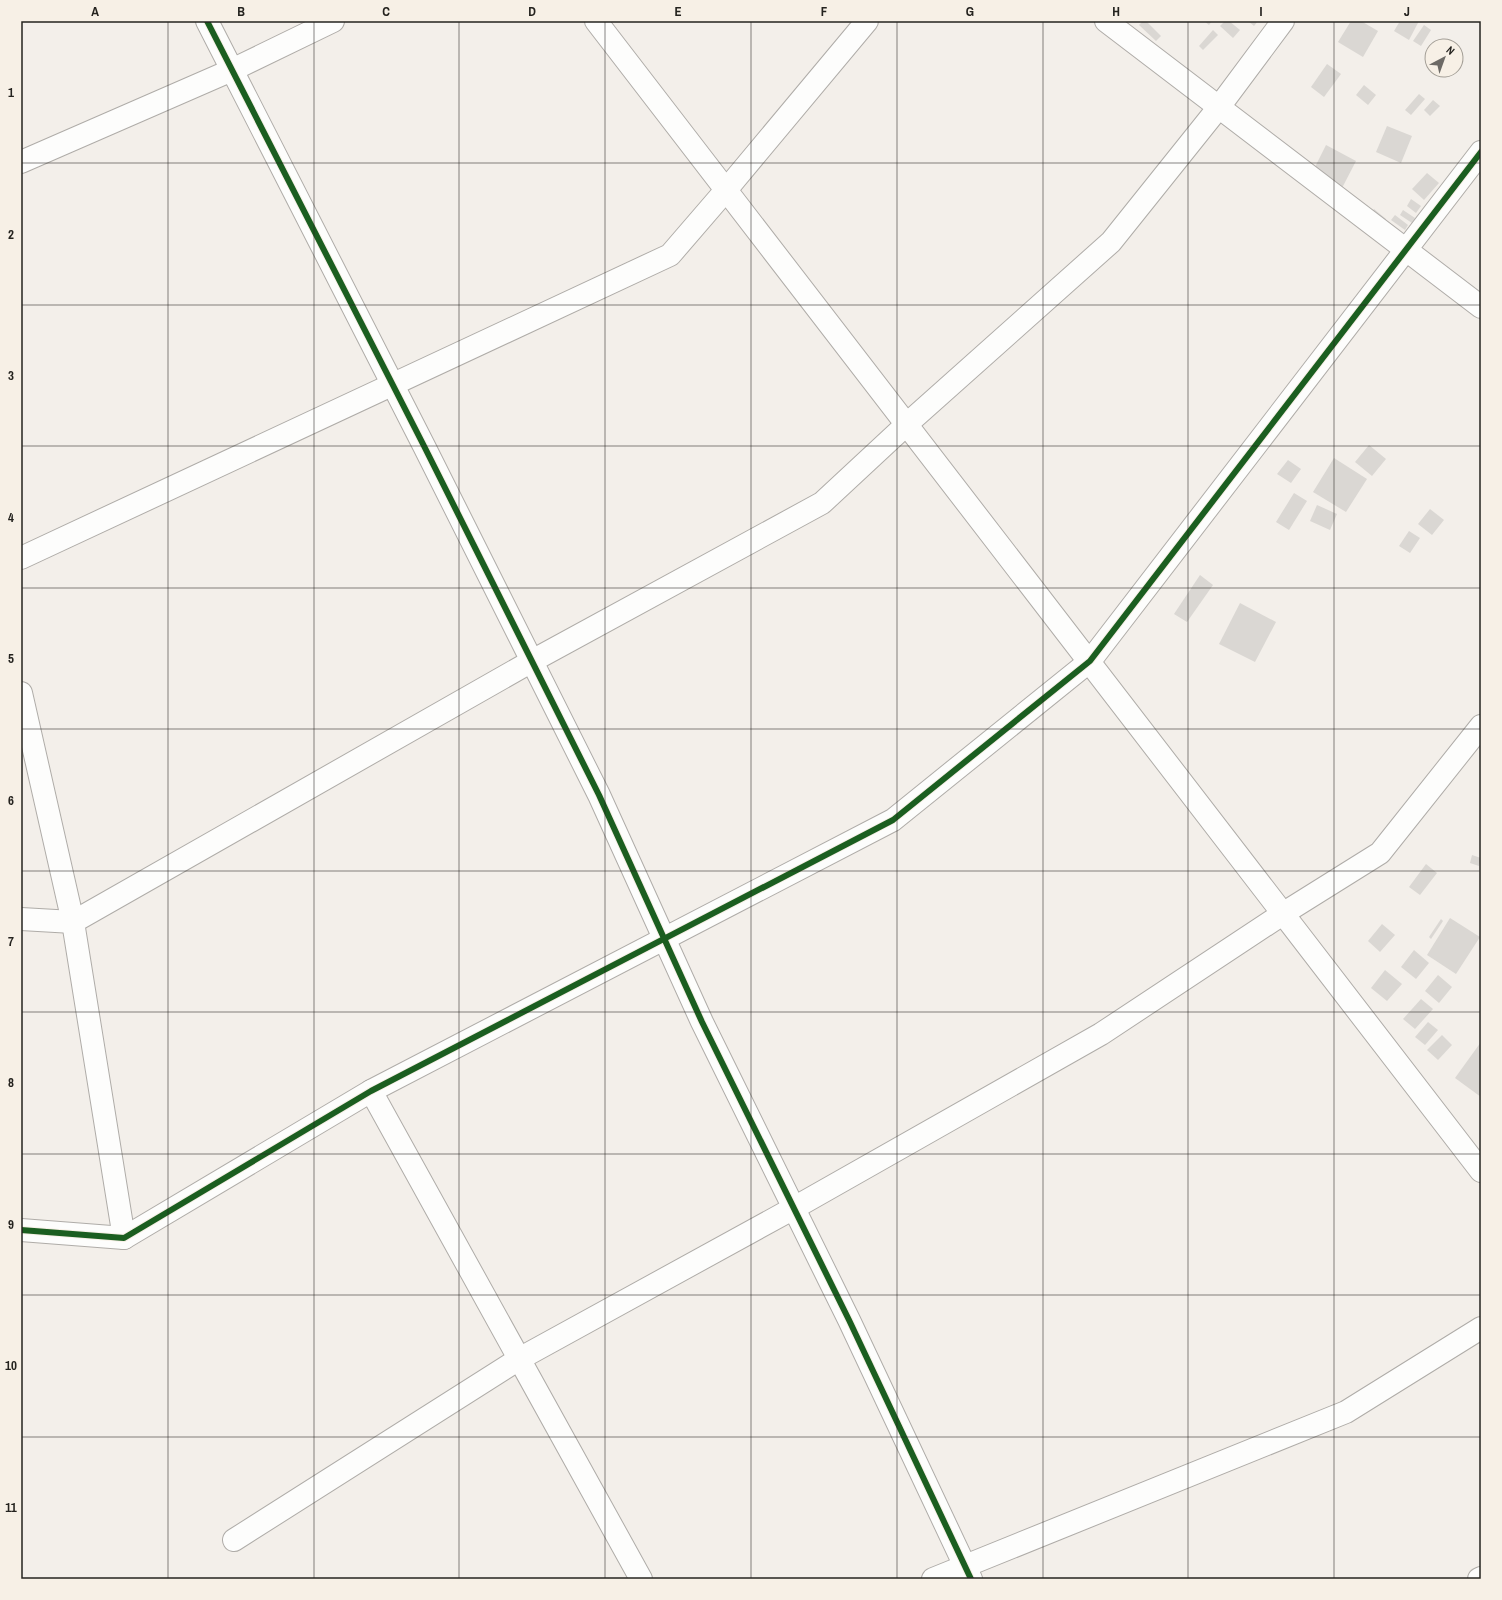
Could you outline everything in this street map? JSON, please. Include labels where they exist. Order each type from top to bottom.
[{"type":"street","points":[[207,21],[393,385],[598,795],[702,1022],[849,1320],[968,1572]]},
{"type":"street","points":[[21,162],[232,70],[333,21]]},
{"type":"street","points":[[596,21],[1284,913],[1481,1171]]},
{"type":"street","points":[[21,558],[670,255],[867,21]]},
{"type":"street","points":[[1106,21],[1481,307]]},
{"type":"street","points":[[21,919],[73,922],[532,661],[822,504],[907,424],[1111,242],[1219,107],[1283,21]]},
{"type":"street","points":[[21,1230],[124,1238],[371,1091],[664,937],[893,820],[1090,662],[1405,249],[1481,152]]},
{"type":"street","points":[[21,693],[73,922],[124,1238]]},
{"type":"street","points":[[234,1540],[519,1359],[794,1208],[1101,1034],[1284,913],[1380,853],[1481,726]]},
{"type":"street","points":[[371,1091],[641,1579]]},
{"type":"street","points":[[933,1579],[968,1572],[1346,1412],[1481,1328]]},
{"type":"building","points":[[1143,21],[1146,21],[1161,36],[1156,41],[1139,25]]},
{"type":"building","points":[[1204,21],[1212,21],[1209,25]]},
{"type":"building","points":[[1225,21],[1229,21],[1240,30],[1233,38],[1220,26]]},
{"type":"building","points":[[1248,21],[1258,21],[1254,26]]},
{"type":"building","points":[[1351,21],[1361,21],[1378,31],[1363,57],[1338,42]]},
{"type":"building","points":[[1400,21],[1419,21],[1409,40],[1394,31]]},
{"type":"building","points":[[1424,25],[1431,30],[1426,38],[1424,38],[1421,46],[1413,41]]},
{"type":"building","points":[[1213,30],[1218,35],[1203,50],[1199,46]]},
{"type":"building","points":[[1327,64],[1341,74],[1324,97],[1311,87]]},
{"type":"building","points":[[1364,85],[1376,95],[1368,105],[1356,95]]},
{"type":"building","points":[[1419,94],[1425,99],[1411,115],[1405,110]]},
{"type":"building","points":[[1433,100],[1440,106],[1430,116],[1424,110]]},
{"type":"building","points":[[1387,126],[1412,136],[1401,163],[1376,152]]},
{"type":"building","points":[[1326,145],[1356,161],[1341,190],[1311,175]]},
{"type":"building","points":[[1427,173],[1439,183],[1424,200],[1412,189]]},
{"type":"building","points":[[1411,199],[1421,206],[1416,213],[1407,206]]},
{"type":"building","points":[[1374,209],[1386,219],[1381,225],[1370,215]]},
{"type":"building","points":[[1403,210],[1415,218],[1412,223],[1400,215]]},
{"type":"building","points":[[1395,215],[1408,225],[1405,230],[1391,220]]},
{"type":"building","points":[[1369,445],[1386,459],[1372,476],[1355,462]]},
{"type":"building","points":[[1334,458],[1367,479],[1346,512],[1313,492]]},
{"type":"building","points":[[1288,460],[1301,469],[1291,483],[1277,474]]},
{"type":"building","points":[[1294,493],[1307,501],[1289,530],[1276,522]]},
{"type":"building","points":[[1317,505],[1337,514],[1330,530],[1310,521]]},
{"type":"building","points":[[1430,509],[1444,520],[1432,535],[1418,524]]},
{"type":"building","points":[[1409,531],[1420,538],[1410,553],[1399,546]]},
{"type":"building","points":[[1200,575],[1213,585],[1187,622],[1174,614]]},
{"type":"building","points":[[1240,603],[1276,622],[1255,662],[1219,644]]},
{"type":"building","points":[[1472,855],[1481,858],[1479,866],[1470,863]]},
{"type":"building","points":[[1426,864],[1437,873],[1420,895],[1409,887]]},
{"type":"building","points":[[1450,918],[1480,937],[1456,974],[1427,955]]},
{"type":"building","points":[[1441,919],[1443,921],[1431,939],[1429,937]]},
{"type":"building","points":[[1382,924],[1395,935],[1380,952],[1368,941]]},
{"type":"building","points":[[1414,950],[1429,963],[1416,979],[1401,967]]},
{"type":"building","points":[[1385,970],[1402,984],[1387,1001],[1371,988]]},
{"type":"building","points":[[1438,975],[1452,987],[1439,1003],[1425,991]]},
{"type":"building","points":[[1421,999],[1433,1009],[1415,1029],[1403,1019]]},
{"type":"building","points":[[1428,1022],[1438,1030],[1425,1045],[1415,1037]]},
{"type":"building","points":[[1442,1035],[1452,1045],[1438,1060],[1427,1050]]},
{"type":"building","points":[[1481,1042],[1481,1097],[1455,1078]]},
{"type":"cycle path","points":[[207,21],[424,446],[599,795],[702,1022],[849,1320],[971,1579]]},
{"type":"cycle path","points":[[21,1230],[124,1238],[371,1091],[893,820],[1090,661],[1481,152]]}]
